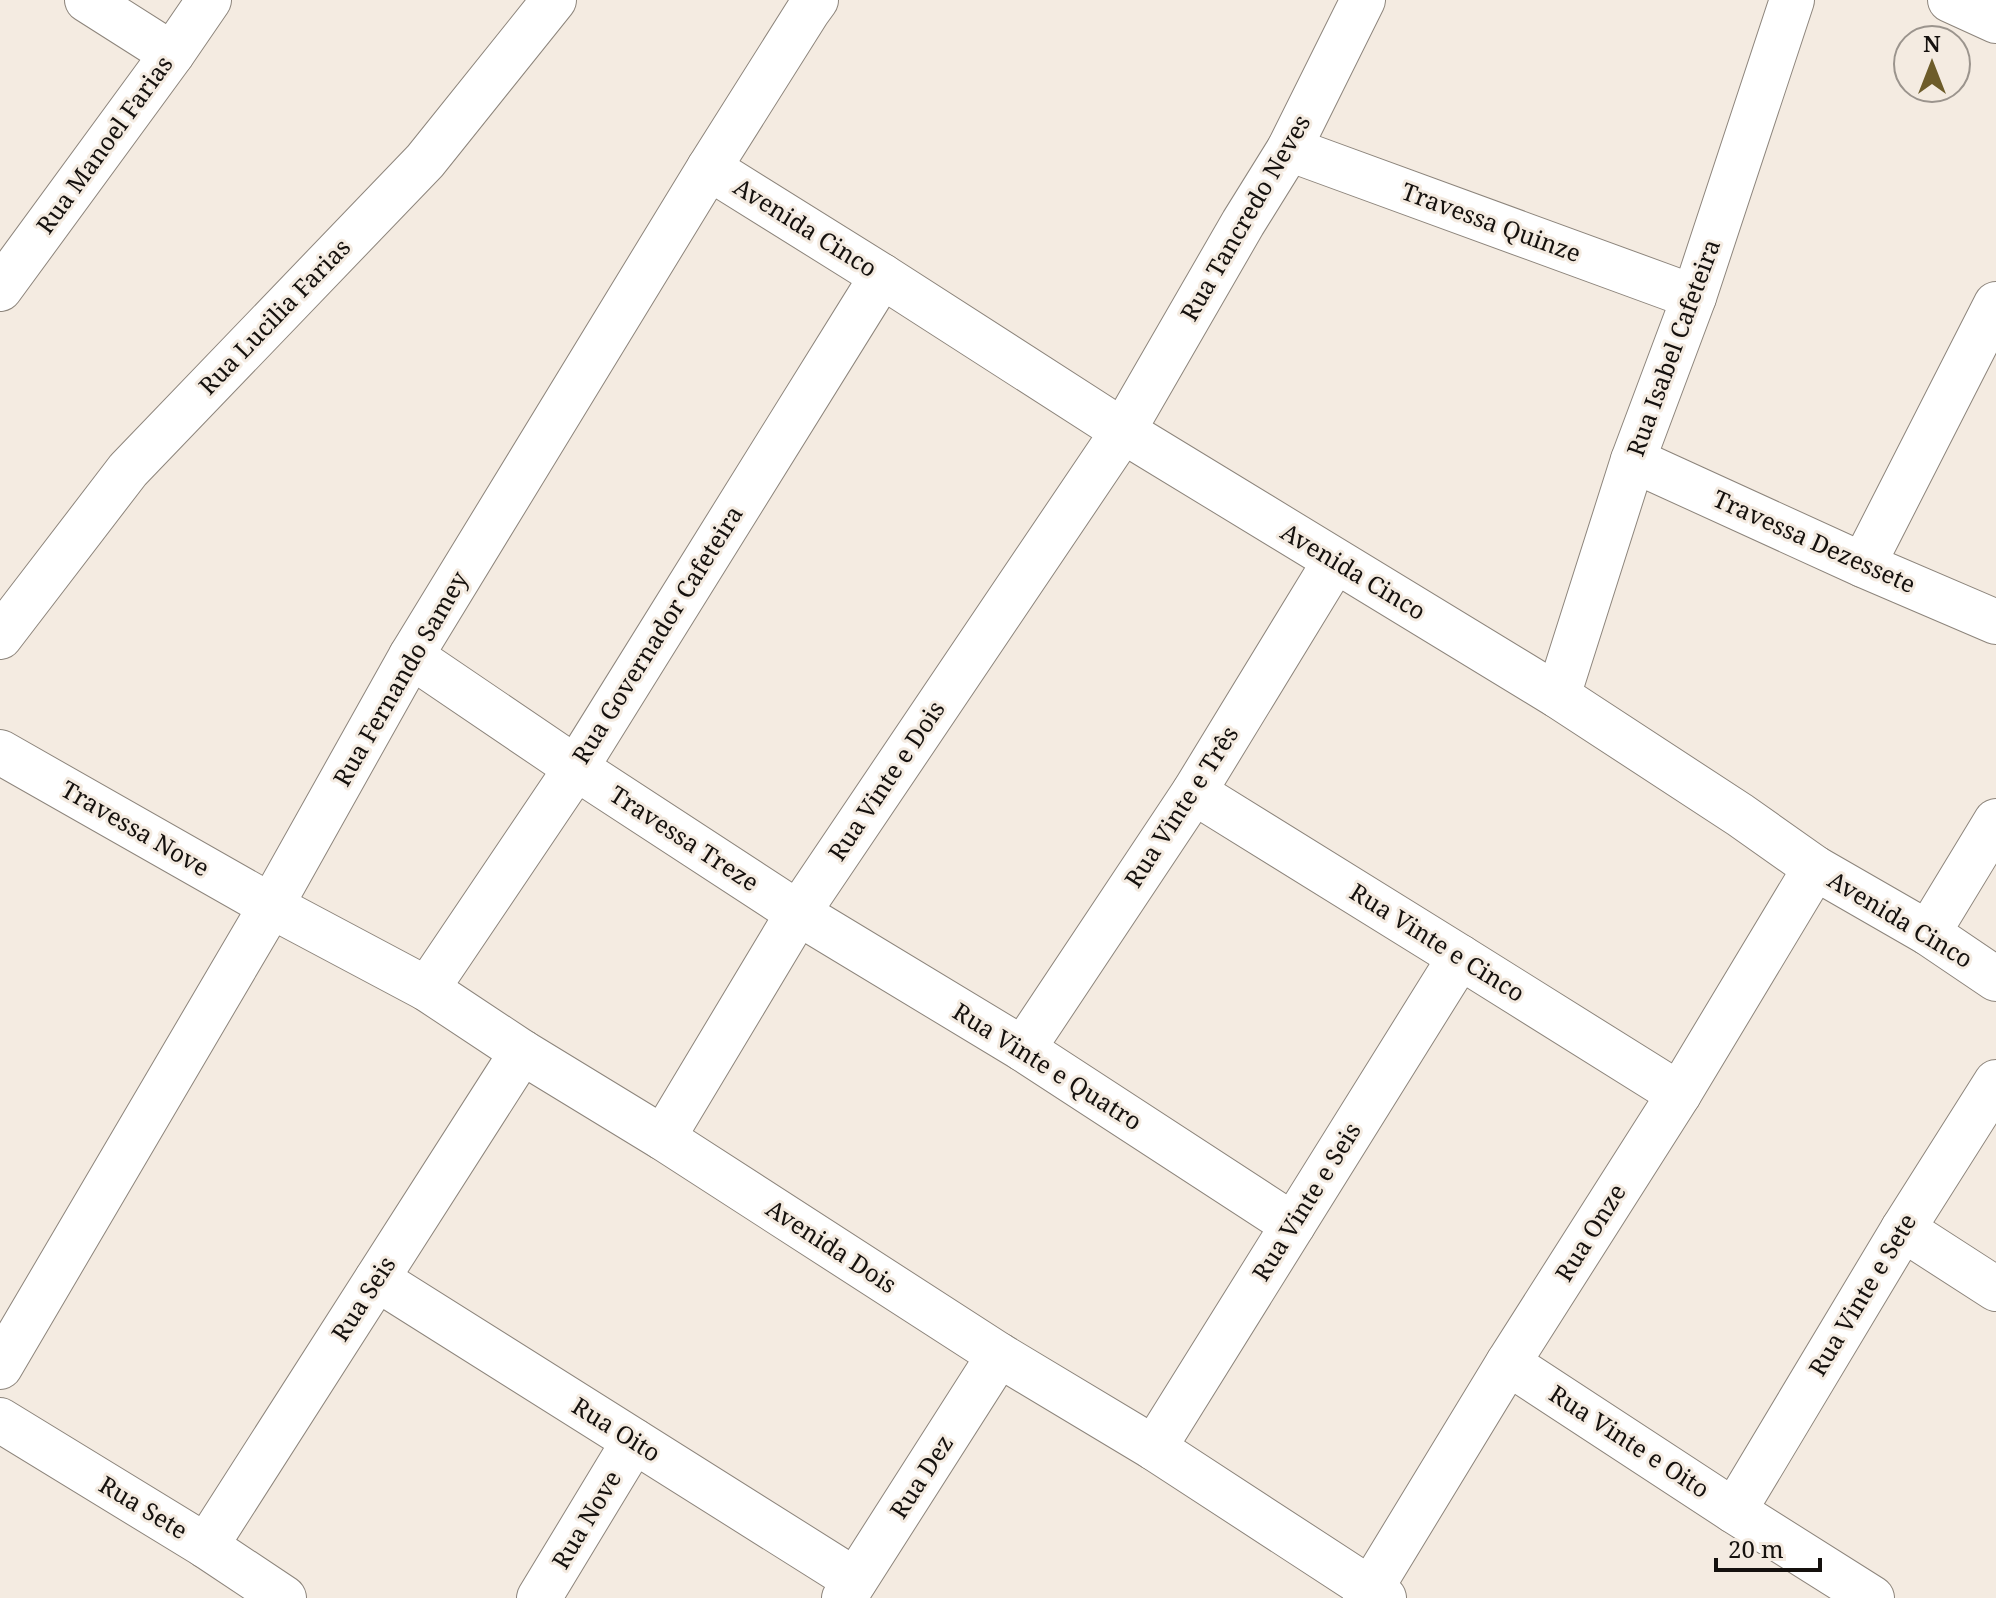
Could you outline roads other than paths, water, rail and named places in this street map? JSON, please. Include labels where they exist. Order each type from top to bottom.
[{"type":"street","points":[[87,0],[172,54]]},
{"type":"street","name":"Rua Manoel Farias","points":[[0,289],[209,0]]},
{"type":"street","name":"Rua Lucilia Farias","points":[[0,637],[128,470],[425,161],[554,0]]},
{"type":"street","name":"Rua Tancredo Neves","points":[[1123,431],[1289,149],[1363,0]]},
{"type":"street","name":"Rua Isabel Cafeteira","points":[[1558,696],[1633,460],[1694,297],[1792,0]]},
{"type":"street","points":[[1950,0],[1996,21]]},
{"type":"street","name":"Rua Fernando Samey","points":[[0,1367],[271,906],[411,656],[806,4]]},
{"type":"street","name":"Travessa Quinze","points":[[1289,149],[1694,297]]},
{"type":"street","name":"Avenida Cinco","points":[[709,168],[1123,431],[1558,696],[1815,868],[1928,933],[1996,979]]},
{"type":"street","name":"Rua Governador Cafeteira","points":[[427,989],[576,768],[882,276]]},
{"type":"street","points":[[1863,565],[1996,304]]},
{"type":"street","name":"Rua Vinte e Dois","points":[[663,1138],[798,913],[1123,431]]},
{"type":"street","name":"Travessa Dezessete","points":[[1633,460],[1996,622]]},
{"type":"street","name":"Rua Vinte e Três","points":[[1023,1049],[1194,792],[1335,561]]},
{"type":"street","name":"Travessa Treze","points":[[411,656],[798,913]]},
{"type":"street","name":"Travessa Nove","points":[[0,752],[271,906]]},
{"type":"street","name":"Rua Vinte e Cinco","points":[[1194,792],[1679,1094]]},
{"type":"street","points":[[1928,933],[1996,821]]},
{"type":"street","name":"Rua Onze","points":[[1373,1595],[1508,1363],[1679,1094],[1815,868]]},
{"type":"street","name":"Avenida Dois","points":[[271,906],[427,989],[999,1355],[1154,1448],[1373,1595]]},
{"type":"street","name":"Rua Vinte e Quatro","points":[[798,913],[1023,1049],[1293,1225]]},
{"type":"street","name":"Rua Vinte e Seis","points":[[1154,1448],[1460,957]]},
{"type":"street","name":"Rua Seis","points":[[206,1546],[522,1052]]},
{"type":"street","name":"Rua Vinte e Sete","points":[[1734,1511],[1903,1229],[1996,1082]]},
{"type":"street","points":[[1903,1229],[1996,1289]]},
{"type":"street","name":"Rua Oito","points":[[377,1279],[634,1441],[850,1589]]},
{"type":"street","name":"Rua Dez","points":[[850,1589],[999,1355]]},
{"type":"street","name":"Rua Vinte e Oito","points":[[1508,1363],[1872,1598]]},
{"type":"street","name":"Rua Sete","points":[[0,1420],[206,1546],[284,1598]]},
{"type":"street","name":"Rua Nove","points":[[539,1598],[634,1441]]}]
